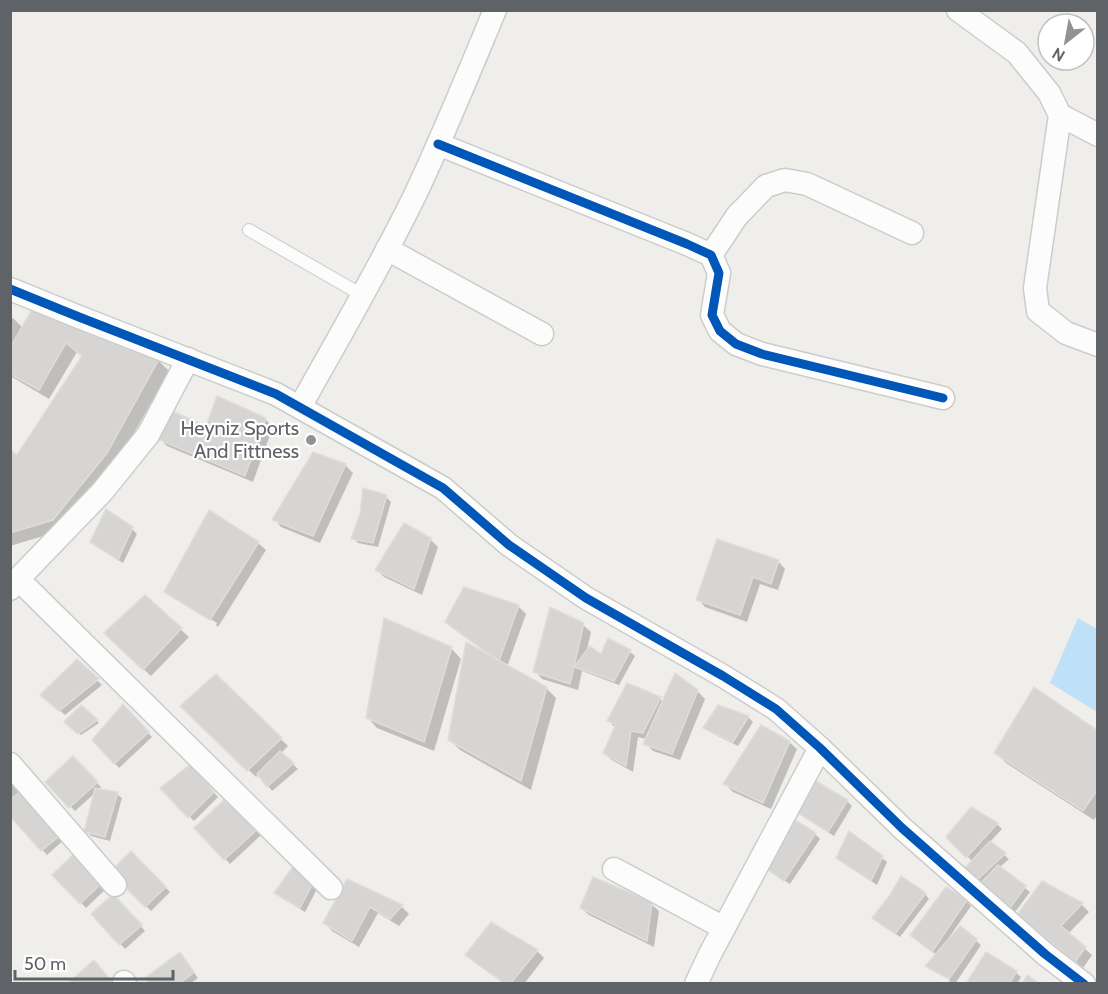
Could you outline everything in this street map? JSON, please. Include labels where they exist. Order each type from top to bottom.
[{"type":"street","points":[[300,408],[387,249],[438,144],[495,10]]},
{"type":"street","points":[[958,10],[1017,53],[1049,93],[1060,115],[1035,288],[1038,310],[1066,333],[1098,345]]},
{"type":"street","points":[[1060,115],[1098,135]]},
{"type":"street","points":[[438,144],[711,255],[719,273],[712,315],[720,331],[736,344],[762,354],[943,398]]},
{"type":"street","points":[[711,255],[737,216],[766,186],[785,180],[807,184],[912,233]]},
{"type":"street","points":[[387,249],[542,334]]},
{"type":"street","points":[[10,289],[276,394],[443,488],[509,545],[586,598],[776,709],[820,748],[902,828],[1045,954],[1084,984]]},
{"type":"street","points":[[188,359],[147,435],[102,492],[14,584],[331,888]]},
{"type":"street","points":[[696,984],[708,956],[820,748]]},
{"type":"street","points":[[10,764],[115,885]]},
{"type":"street","points":[[614,869],[724,928]]},
{"type":"lane","points":[[249,230],[362,295]]},
{"type":"water","points":[[1078,618],[1097,629],[1097,712],[1050,683]]},
{"type":"building","points":[[34,306],[159,359],[107,453],[53,520],[10,533],[10,450],[17,455],[82,356],[66,343],[39,390],[10,374],[10,348]]},
{"type":"building","points":[[217,396],[266,418],[245,476],[157,439],[172,411],[206,426]]},
{"type":"building","points":[[313,452],[346,464],[313,536],[272,520]]},
{"type":"building","points":[[363,488],[387,495],[373,543],[351,539],[360,514]]},
{"type":"building","points":[[106,509],[133,527],[118,560],[90,542]]},
{"type":"building","points":[[209,510],[259,542],[210,620],[164,592]]},
{"type":"building","points":[[404,523],[431,538],[414,589],[375,570]]},
{"type":"building","points":[[717,539],[779,560],[771,584],[753,577],[740,615],[696,600]]},
{"type":"building","points":[[464,587],[519,605],[499,661],[445,622]]},
{"type":"building","points":[[145,595],[182,628],[143,670],[104,633]]},
{"type":"building","points":[[550,607],[584,623],[570,684],[533,672]]},
{"type":"building","points":[[384,618],[452,647],[424,742],[366,718]]},
{"type":"building","points":[[608,638],[631,650],[614,681],[574,667],[590,646],[601,654]]},
{"type":"building","points":[[466,642],[547,687],[521,781],[448,740]]},
{"type":"building","points":[[77,659],[99,679],[59,711],[40,695]]},
{"type":"building","points":[[675,673],[698,690],[672,754],[643,744]]},
{"type":"building","points":[[216,674],[282,738],[247,771],[180,706]]},
{"type":"building","points":[[627,683],[661,697],[643,733],[631,731],[626,766],[603,753],[616,724],[607,721]]},
{"type":"building","points":[[1034,687],[1098,731],[1098,789],[1083,811],[994,753]]},
{"type":"building","points":[[123,704],[149,732],[114,764],[92,740]]},
{"type":"building","points":[[81,705],[98,720],[78,734],[64,722]]},
{"type":"building","points":[[718,705],[749,716],[733,742],[703,728]]},
{"type":"building","points":[[761,725],[790,741],[763,803],[723,784]]},
{"type":"building","points":[[280,751],[294,763],[267,787],[257,774]]},
{"type":"building","points":[[73,756],[98,782],[69,808],[45,782]]},
{"type":"building","points":[[191,764],[214,792],[188,818],[160,788]]},
{"type":"building","points":[[816,781],[848,800],[828,832],[798,813]]},
{"type":"building","points":[[24,788],[63,833],[41,851],[10,816],[10,800]]},
{"type":"building","points":[[95,788],[118,792],[105,837],[84,832]]},
{"type":"building","points":[[224,800],[259,828],[224,860],[194,828]]},
{"type":"building","points":[[971,807],[998,823],[966,858],[946,837]]},
{"type":"building","points":[[793,819],[816,833],[784,881],[764,867]]},
{"type":"building","points":[[849,831],[883,856],[871,881],[836,858]]},
{"type":"building","points":[[990,841],[1006,853],[976,881],[964,869]]},
{"type":"building","points":[[78,850],[106,879],[80,904],[52,875]]},
{"type":"building","points":[[131,851],[166,887],[145,907],[110,872]]},
{"type":"building","points":[[295,864],[313,883],[300,908],[274,893]]},
{"type":"building","points":[[998,865],[1026,886],[1010,908],[980,884]]},
{"type":"building","points":[[901,876],[926,893],[895,934],[872,918]]},
{"type":"building","points":[[593,877],[652,902],[647,941],[580,908]]},
{"type":"building","points":[[347,879],[403,905],[390,919],[370,907],[352,941],[323,923]]},
{"type":"building","points":[[1042,881],[1083,903],[1061,926],[1086,947],[1075,962],[1017,915]]},
{"type":"building","points":[[946,887],[967,900],[932,952],[910,935]]},
{"type":"building","points":[[113,894],[142,925],[119,945],[91,914]]},
{"type":"building","points":[[491,922],[538,950],[510,984],[505,984],[465,955]]},
{"type":"building","points":[[960,926],[977,939],[949,979],[925,966]]},
{"type":"building","points":[[180,952],[194,972],[179,984],[150,984],[145,978]]},
{"type":"building","points":[[986,952],[1017,971],[1009,984],[970,984],[967,982]]},
{"type":"building","points":[[94,960],[114,984],[67,984]]},
{"type":"building","points":[[1027,975],[1040,984],[1022,984]]},
{"type":"cycle path","points":[[438,144],[711,255],[719,273],[712,315],[720,331],[736,344],[762,354],[943,398]]},
{"type":"cycle path","points":[[10,289],[276,394],[443,488],[509,545],[586,598],[776,709],[820,748],[902,828],[1045,954],[1084,984]]},
{"type":"place","name":"Heyniz Sports And Fittness","points":[[311,440]]}]
